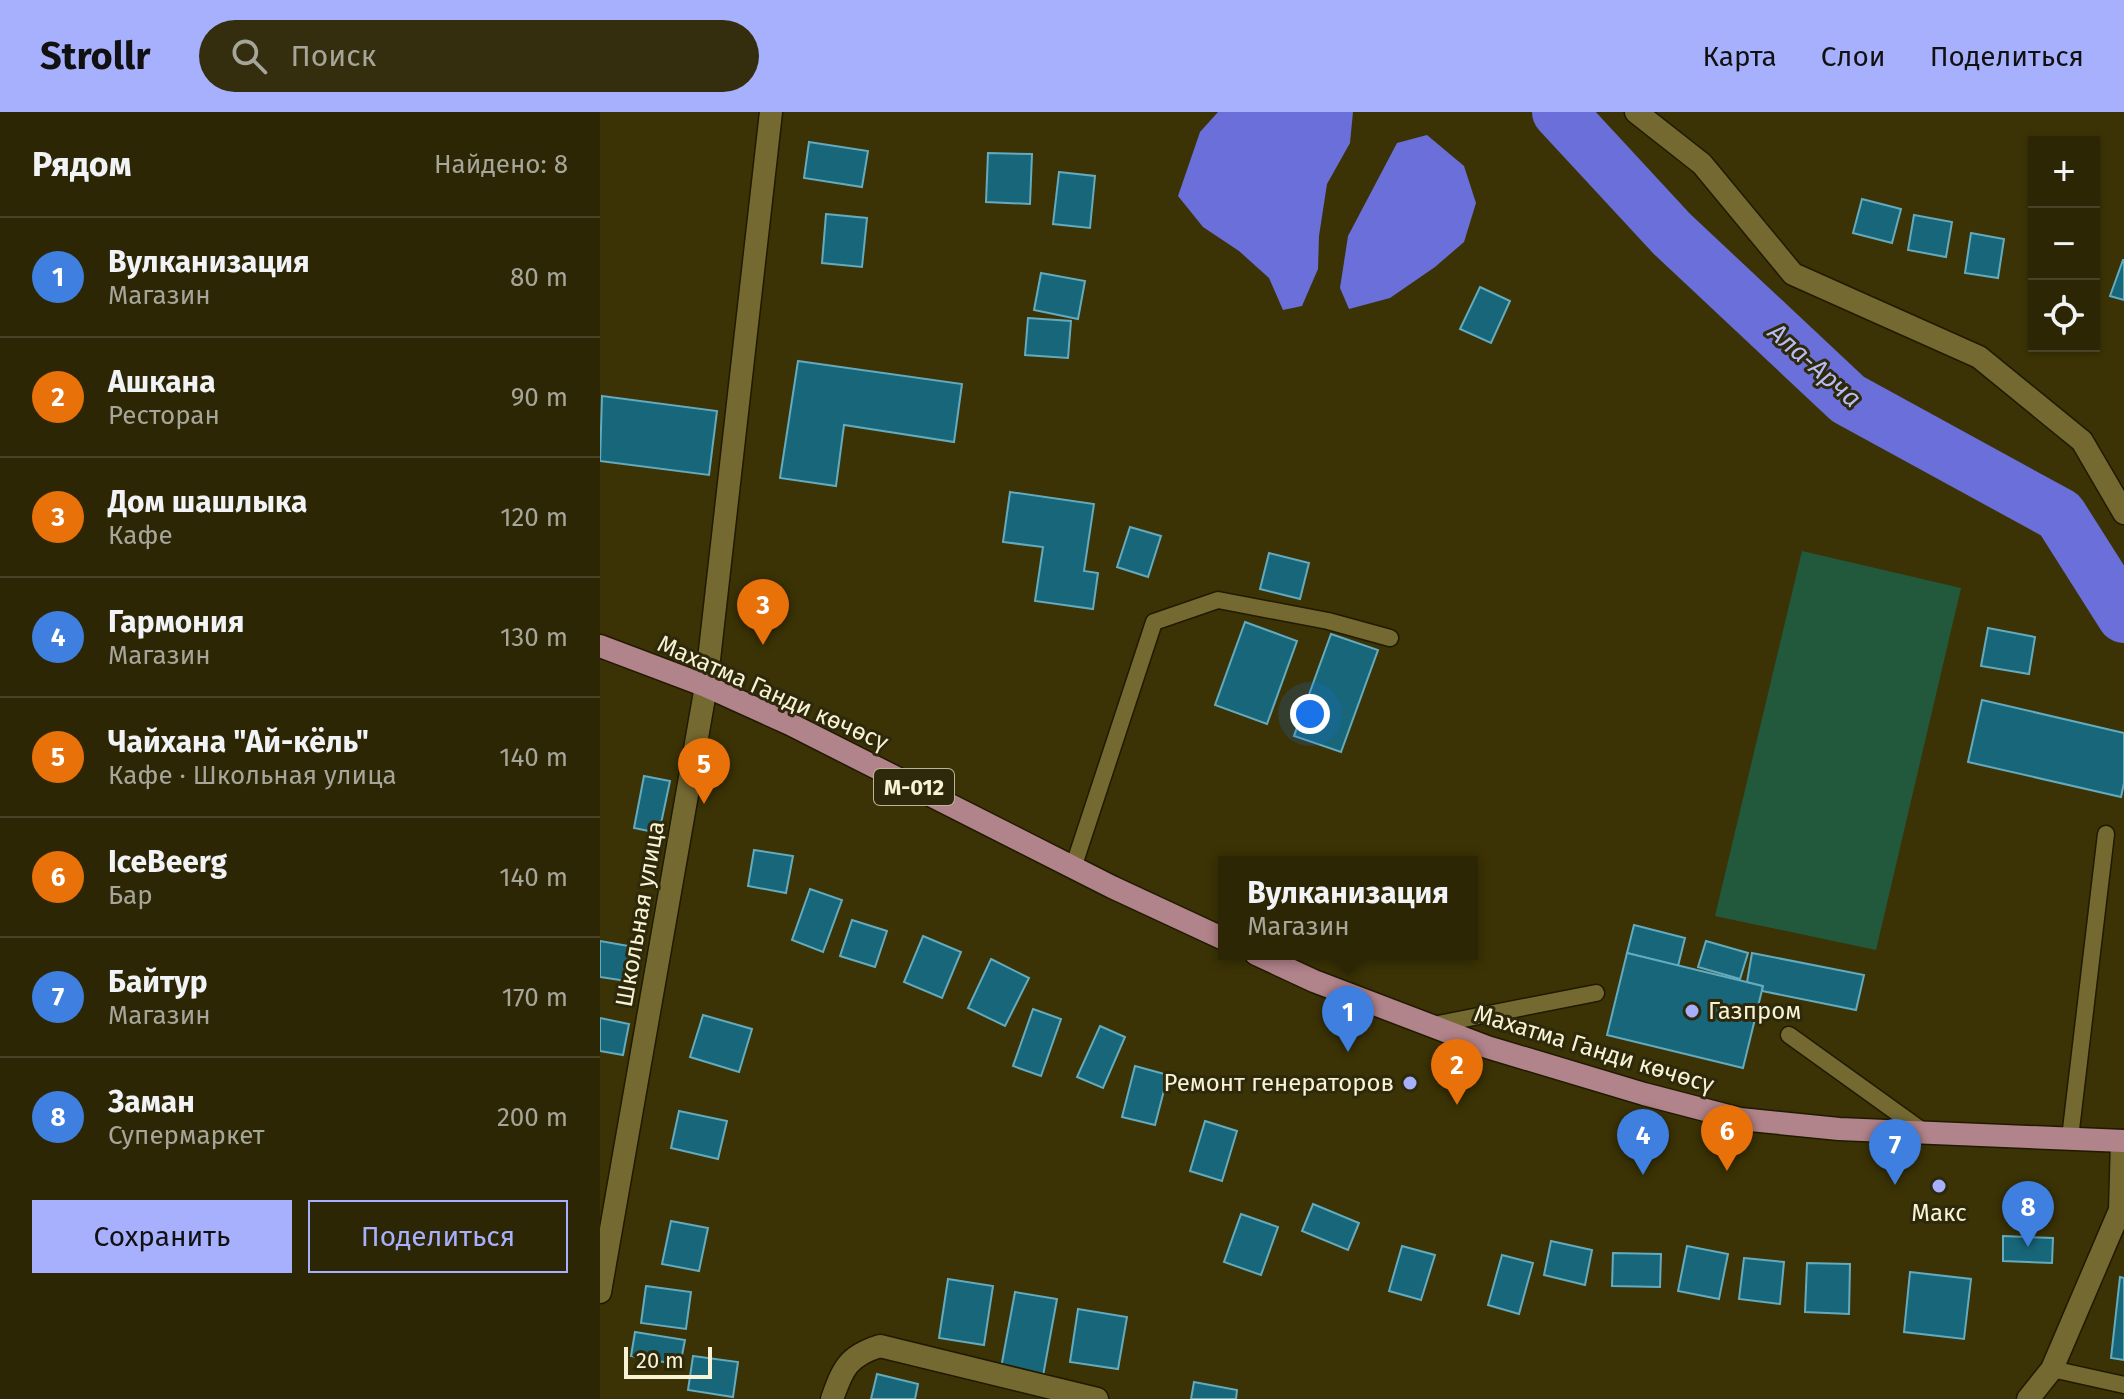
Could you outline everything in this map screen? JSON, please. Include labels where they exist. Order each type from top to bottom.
[{"type":"main road","name":"Махатма Ганди көчөсү","points":[[600,646],[706,686],[790,724],[1073,868],[1218,936]]},
{"type":"main road","name":"Махатма Ганди көчөсү","points":[[1269,960],[1314,981],[1502,1051],[1740,1119],[1839,1129],[2123,1141]]},
{"type":"street","name":"Школьная улица","points":[[600,1292],[706,686],[771,112]]},
{"type":"street","points":[[1636,112],[1702,164],[1793,274],[1979,357],[2059,422],[2082,441],[2124,513]]},
{"type":"street","points":[[2028,1399],[2052,1369],[2120,1210],[2123,1141]]},
{"type":"street","points":[[832,1399],[839,1379],[856,1354],[880,1346],[1097,1399]]},
{"type":"lane","points":[[1073,868],[1154,622],[1218,600],[1328,621],[1390,638]]},
{"type":"lane","points":[[2070,1138],[2106,834]]},
{"type":"lane","points":[[1431,1025],[1596,993]]},
{"type":"lane","points":[[1789,1035],[1924,1132]]},
{"type":"lane","points":[[2052,1369],[2124,1385]]},
{"type":"green space","points":[[1802,551],[1961,588],[1876,950],[1715,916]]},
{"type":"shaded area","points":[[1218,112],[1353,112],[1350,143],[1327,184],[1319,236],[1318,269],[1302,306],[1283,310],[1269,278],[1239,251],[1203,227],[1178,196],[1200,132]]},
{"type":"shaded area","points":[[1427,135],[1464,166],[1476,203],[1464,242],[1435,267],[1390,298],[1349,309],[1340,288],[1348,236],[1397,143]]},
{"type":"building","points":[[809,142],[868,151],[862,187],[804,178]]},
{"type":"building","points":[[988,153],[1032,154],[1030,204],[986,202]]},
{"type":"building","points":[[1059,172],[1095,176],[1090,228],[1053,224]]},
{"type":"building","points":[[1862,199],[1901,209],[1892,243],[1853,233]]},
{"type":"building","points":[[826,214],[867,218],[862,267],[822,263]]},
{"type":"building","points":[[1914,215],[1952,222],[1946,257],[1908,250]]},
{"type":"building","points":[[1971,233],[2004,239],[1998,278],[1965,273]]},
{"type":"building","points":[[2124,260],[2124,300],[2110,296]]},
{"type":"building","points":[[1041,273],[1085,281],[1078,319],[1034,310]]},
{"type":"building","points":[[1480,287],[1510,301],[1491,343],[1460,329]]},
{"type":"building","points":[[1028,318],[1071,321],[1068,358],[1025,355]]},
{"type":"building","points":[[798,361],[962,384],[954,442],[844,425],[836,486],[780,478]]},
{"type":"building","points":[[602,396],[717,411],[709,475],[600,461]]},
{"type":"building","points":[[1010,492],[1094,504],[1084,571],[1098,573],[1093,609],[1035,601],[1043,547],[1003,542]]},
{"type":"building","points":[[1130,527],[1161,536],[1148,577],[1117,567]]},
{"type":"building","points":[[1269,553],[1309,563],[1300,599],[1260,589]]},
{"type":"building","points":[[1245,622],[1297,641],[1267,724],[1215,705]]},
{"type":"building","points":[[1988,628],[2035,637],[2029,674],[1981,666]]},
{"type":"building","points":[[1331,634],[1378,650],[1341,752],[1294,736]]},
{"type":"building","points":[[1982,700],[2124,733],[2121,797],[1968,762]]},
{"type":"building","points":[[644,776],[670,781],[659,833],[634,828]]},
{"type":"building","points":[[754,850],[793,856],[786,893],[748,886]]},
{"type":"building","points":[[810,889],[842,900],[823,952],[792,940]]},
{"type":"building","points":[[852,920],[887,931],[875,967],[840,956]]},
{"type":"building","points":[[1634,925],[1685,938],[1678,966],[1627,953]]},
{"type":"building","points":[[923,936],[961,952],[942,998],[904,982]]},
{"type":"building","points":[[600,941],[640,948],[634,982],[600,977]]},
{"type":"building","points":[[1706,941],[1748,953],[1740,979],[1698,967]]},
{"type":"building","points":[[1627,953],[1763,986],[1743,1068],[1607,1035]]},
{"type":"building","points":[[1752,953],[1864,975],[1856,1010],[1762,991],[1763,986],[1747,982]]},
{"type":"building","points":[[991,959],[1029,978],[1005,1026],[968,1008]]},
{"type":"building","points":[[1033,1009],[1061,1019],[1041,1076],[1013,1066]]},
{"type":"building","points":[[703,1015],[752,1029],[739,1072],[690,1057]]},
{"type":"building","points":[[600,1018],[629,1024],[623,1055],[600,1051]]},
{"type":"building","points":[[1100,1026],[1125,1037],[1103,1088],[1077,1077]]},
{"type":"building","points":[[1135,1066],[1168,1075],[1155,1125],[1122,1117]]},
{"type":"building","points":[[679,1111],[727,1121],[718,1159],[671,1148]]},
{"type":"building","points":[[1205,1121],[1237,1131],[1222,1181],[1190,1171]]},
{"type":"building","points":[[1313,1204],[1359,1223],[1348,1250],[1302,1231]]},
{"type":"building","points":[[1241,1214],[1278,1227],[1261,1275],[1224,1262]]},
{"type":"building","points":[[671,1221],[708,1228],[699,1271],[662,1264]]},
{"type":"building","points":[[2003,1236],[2053,1238],[2052,1263],[2003,1261]]},
{"type":"building","points":[[1551,1241],[1592,1250],[1585,1285],[1544,1275]]},
{"type":"building","points":[[1402,1246],[1435,1255],[1421,1300],[1389,1291]]},
{"type":"building","points":[[1687,1246],[1728,1254],[1719,1299],[1678,1291]]},
{"type":"building","points":[[1613,1253],[1661,1254],[1660,1287],[1612,1286]]},
{"type":"building","points":[[1502,1255],[1533,1263],[1519,1314],[1488,1305]]},
{"type":"building","points":[[1744,1258],[1784,1262],[1780,1304],[1739,1299]]},
{"type":"building","points":[[1807,1263],[1850,1264],[1849,1314],[1805,1312]]},
{"type":"building","points":[[1910,1272],[1971,1279],[1964,1339],[1904,1332]]},
{"type":"building","points":[[2120,1277],[2124,1278],[2124,1360],[2111,1358]]},
{"type":"building","points":[[948,1279],[993,1286],[984,1345],[939,1338]]},
{"type":"building","points":[[646,1286],[691,1292],[686,1329],[641,1323]]},
{"type":"building","points":[[1015,1292],[1057,1299],[1043,1376],[1001,1368]]},
{"type":"building","points":[[1078,1309],[1127,1317],[1118,1369],[1070,1362]]},
{"type":"building","points":[[635,1332],[685,1340],[680,1365],[631,1356]]},
{"type":"building","points":[[693,1356],[738,1362],[733,1397],[688,1390]]},
{"type":"building","points":[[877,1374],[918,1384],[915,1399],[871,1399]]},
{"type":"building","points":[[1194,1382],[1237,1390],[1236,1399],[1191,1399]]},
{"type":"waterway","name":"Ала-Арча","points":[[1559,112],[1672,234],[1848,399],[2060,515],[2124,616]]},
{"type":"place","name":"Дом шашлыка","points":[[763,645]]},
{"type":"place","name":"Чайхана \"Ай-кёль\"","points":[[704,804]]},
{"type":"place","name":"Газпром","points":[[1692,1011]]},
{"type":"place","name":"Вулканизация","points":[[1348,1052]]},
{"type":"place","name":"Ремонт генераторов","points":[[1410,1083]]},
{"type":"place","name":"Ашкана","points":[[1457,1105]]},
{"type":"place","name":"IceBeerg","points":[[1727,1171]]},
{"type":"place","name":"Гармония","points":[[1643,1175]]},
{"type":"place","name":"Байтур","points":[[1895,1185]]},
{"type":"place","name":"Макс","points":[[1939,1186]]},
{"type":"place","name":"Заман","points":[[2028,1247]]}]
